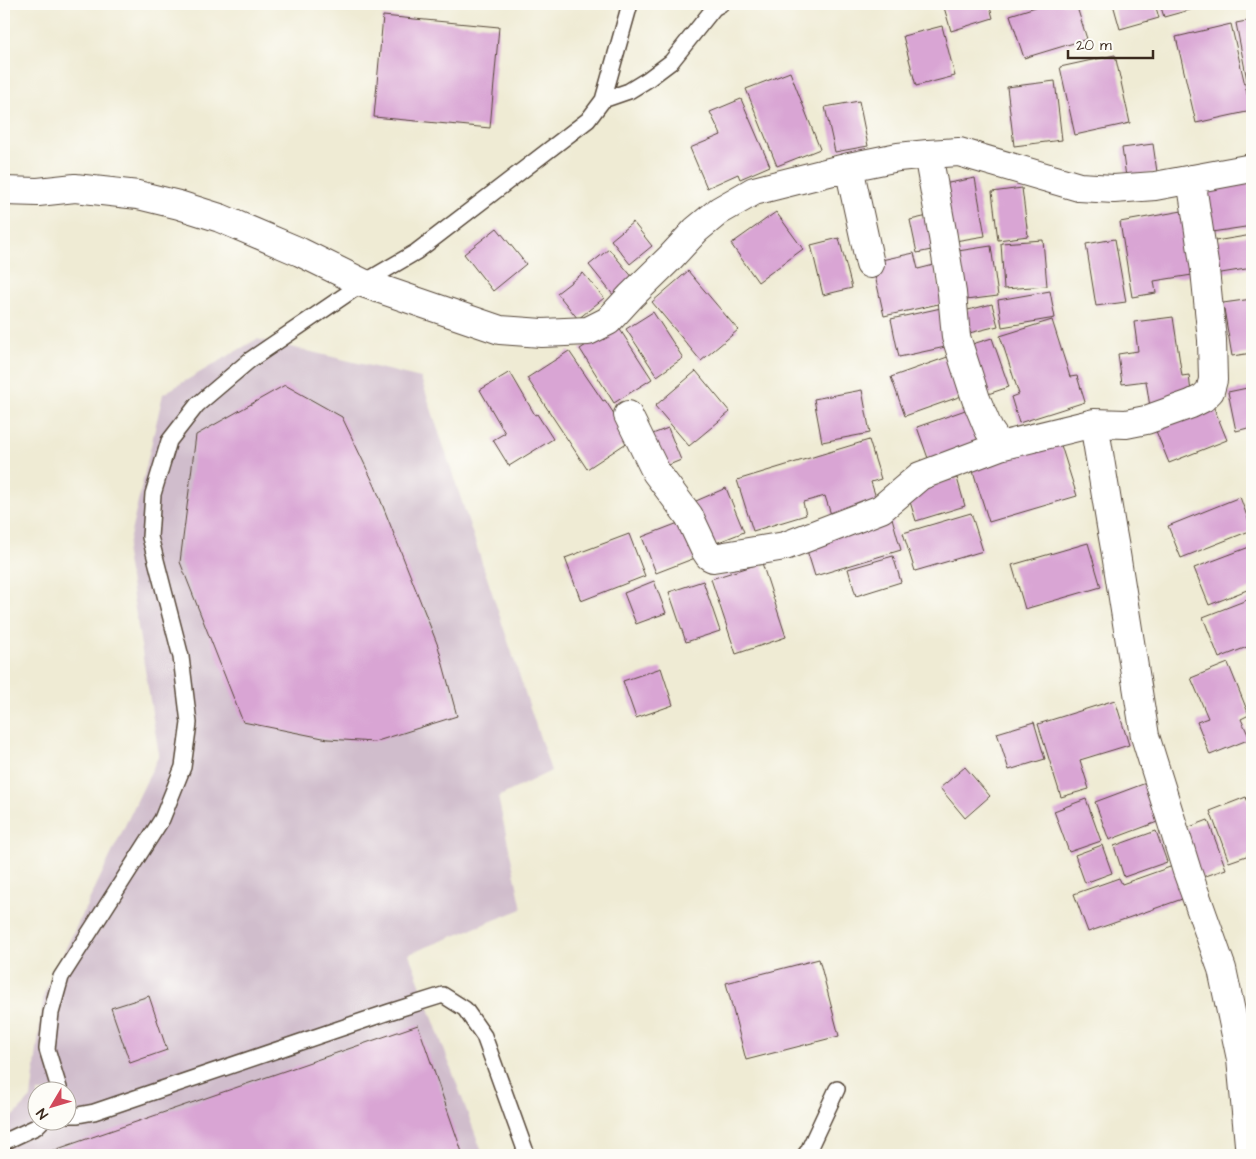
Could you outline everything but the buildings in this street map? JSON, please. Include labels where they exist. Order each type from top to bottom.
[{"type":"street","points":[[4,191],[38,192],[75,188],[138,195],[179,205],[220,218],[300,252],[364,283],[500,330],[542,333],[588,332],[608,321],[696,230],[719,211],[754,191],[850,167],[898,157],[959,152],[1079,186],[1114,189],[1155,186],[1252,168]]},
{"type":"street","points":[[928,154],[944,237],[956,337],[976,399],[989,430],[1000,446]]},
{"type":"street","points":[[850,167],[870,264]]},
{"type":"street","points":[[628,415],[656,472],[689,516],[705,550],[713,558],[785,546],[881,509],[920,476],[1000,446],[1094,423],[1126,424],[1146,420],[1191,404],[1203,398],[1210,390],[1213,380],[1212,340],[1205,270],[1191,179]]},
{"type":"street","points":[[1094,423],[1145,736],[1187,871],[1222,969],[1241,1059],[1250,1155]]},
{"type":"lane","points":[[57,1082],[47,1049],[51,1013],[61,977],[162,818],[183,768],[188,723],[181,657],[150,537],[153,494],[169,440],[197,405],[250,360],[364,283],[416,252],[588,120],[603,100],[630,4]]},
{"type":"lane","points":[[603,100],[629,91],[671,62],[716,5]]},
{"type":"lane","points":[[78,1115],[94,1112],[443,995],[464,1009],[484,1036],[527,1155]]},
{"type":"lane","points":[[805,1155],[836,1089]]},
{"type":"lane","points":[[4,1142],[28,1131]]},
{"type":"shaded area","points":[[257,339],[421,378],[551,771],[498,797],[522,909],[409,954],[483,1155],[4,1155],[4,1126],[28,1101],[28,1132],[78,1132],[78,1082],[33,1082],[44,994],[159,755],[126,554],[163,394]]}]
